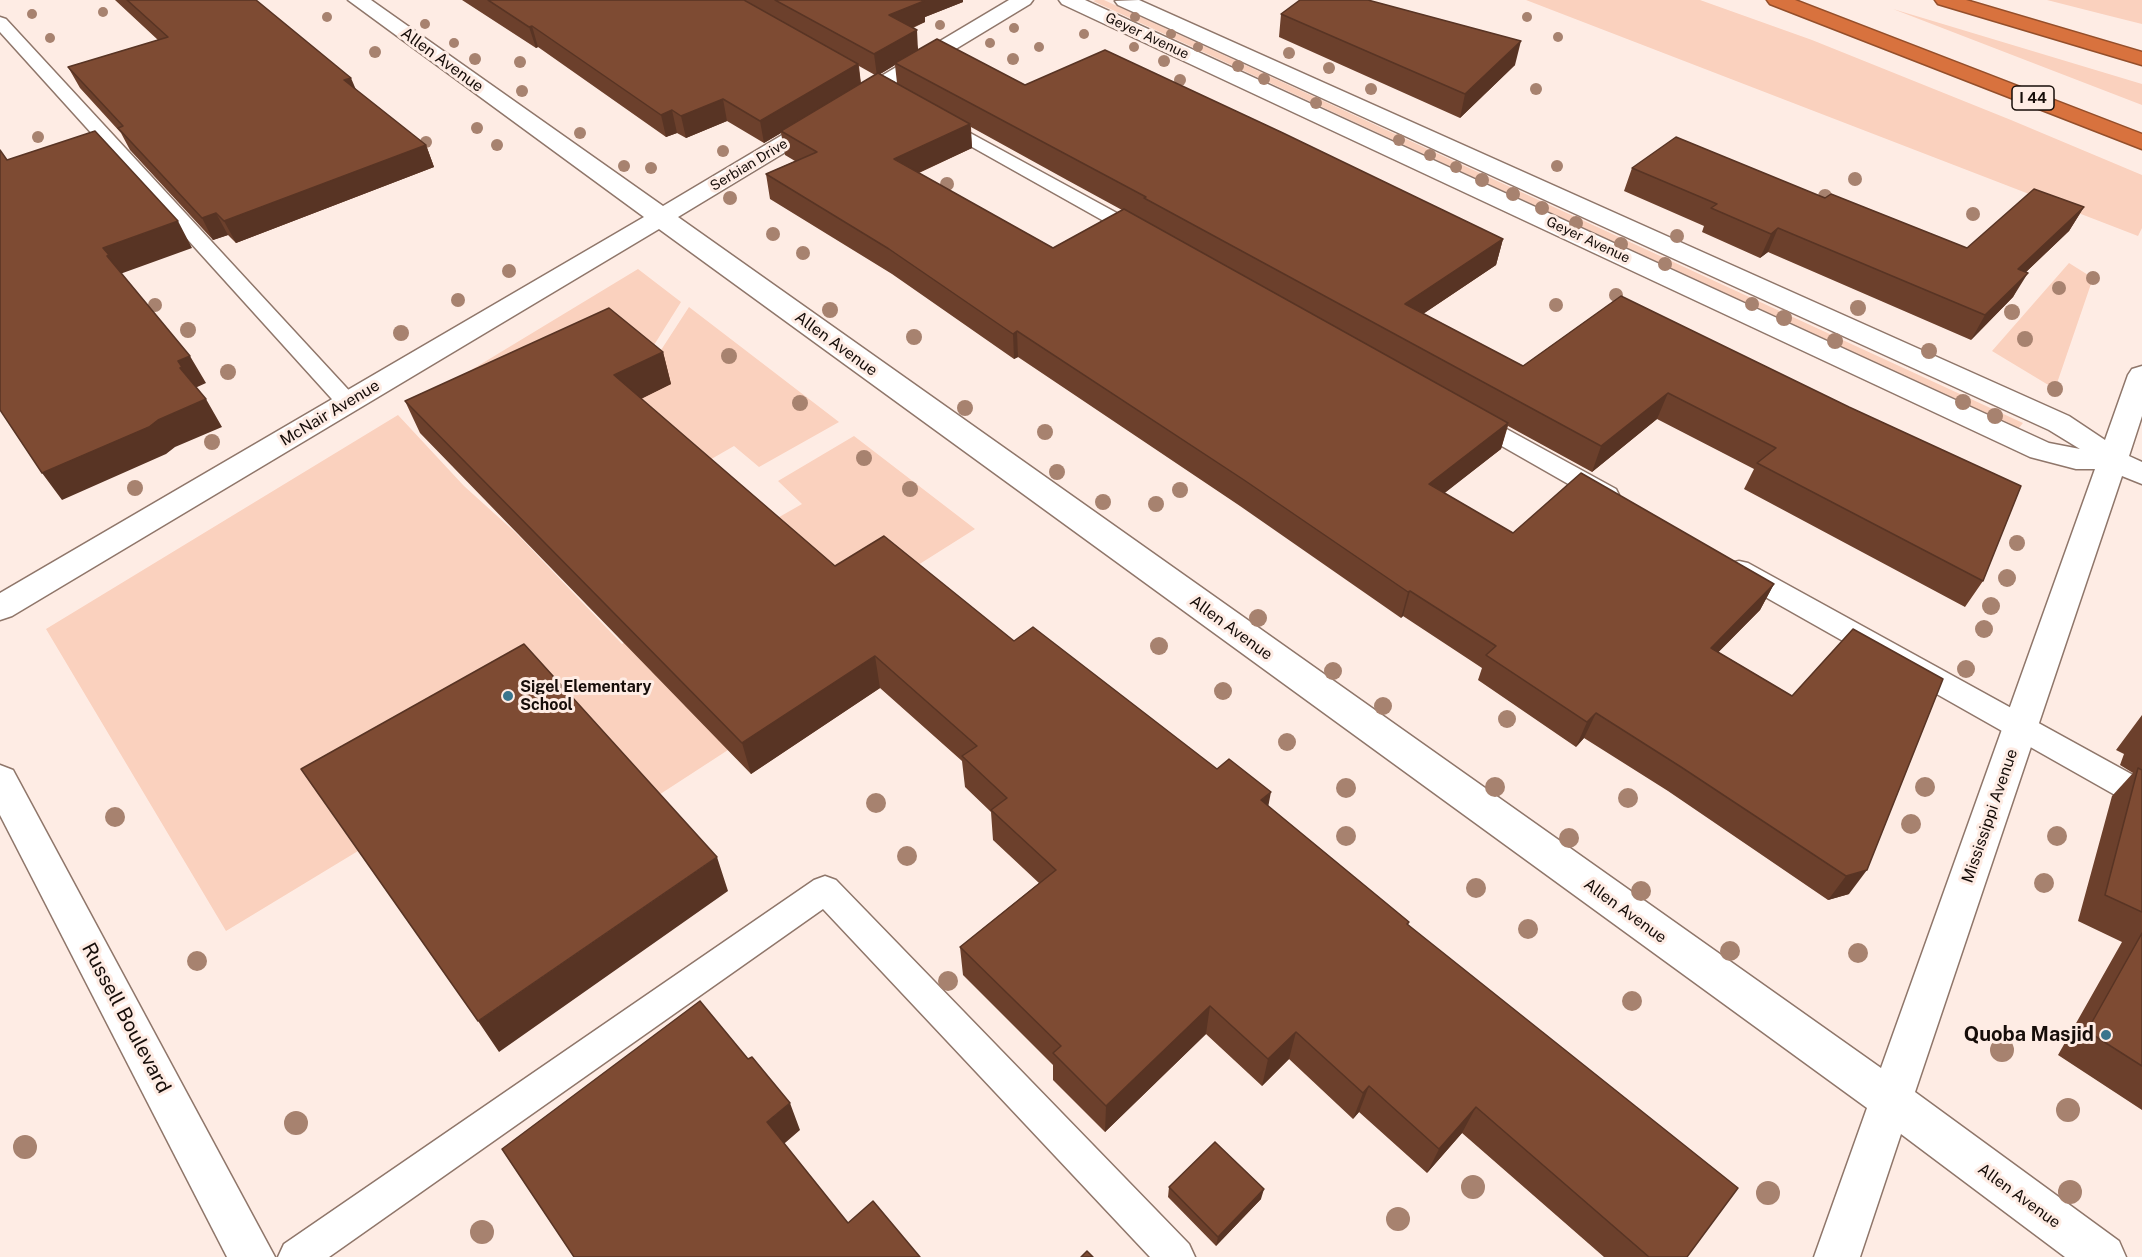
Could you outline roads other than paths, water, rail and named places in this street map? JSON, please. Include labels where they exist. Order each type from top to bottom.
[{"type":"highway","name":"I 44","points":[[1777,0],[1922,45],[2142,142]]},
{"type":"highway","points":[[1818,0],[1922,45],[2142,162]]},
{"type":"highway","points":[[1945,0],[2142,59]]},
{"type":"highway","points":[[1973,0],[2142,41]]},
{"type":"street","name":"Allen Avenue","points":[[357,0],[1892,1101],[2103,1257]]},
{"type":"street","name":"Serbian Drive","points":[[660,218],[888,92],[1023,0]]},
{"type":"street","name":"Geyer Avenue","points":[[1069,0],[2040,450],[2076,459],[2127,467]]},
{"type":"street","name":"Geyer Avenue","points":[[1123,0],[2058,423],[2127,467]]},
{"type":"street","name":"McNair Avenue","points":[[0,608],[660,218]]},
{"type":"street","name":"Mississippi Avenue","points":[[1837,1257],[2020,726],[2127,467],[2142,375]]},
{"type":"street","name":"Russell Boulevard","points":[[0,780],[252,1257]]},
{"type":"lane","points":[[0,22],[348,403]]},
{"type":"lane","points":[[888,92],[1165,248]]},
{"type":"lane","points":[[1456,411],[1622,504]]},
{"type":"lane","points":[[1715,556],[2142,795]]},
{"type":"lane","points":[[297,1257],[825,890],[1176,1257]]},
{"type":"place","name":"Sigel Elementary School","points":[[508,696]]},
{"type":"place","name":"Quoba Masjid","points":[[2106,1035]]}]
